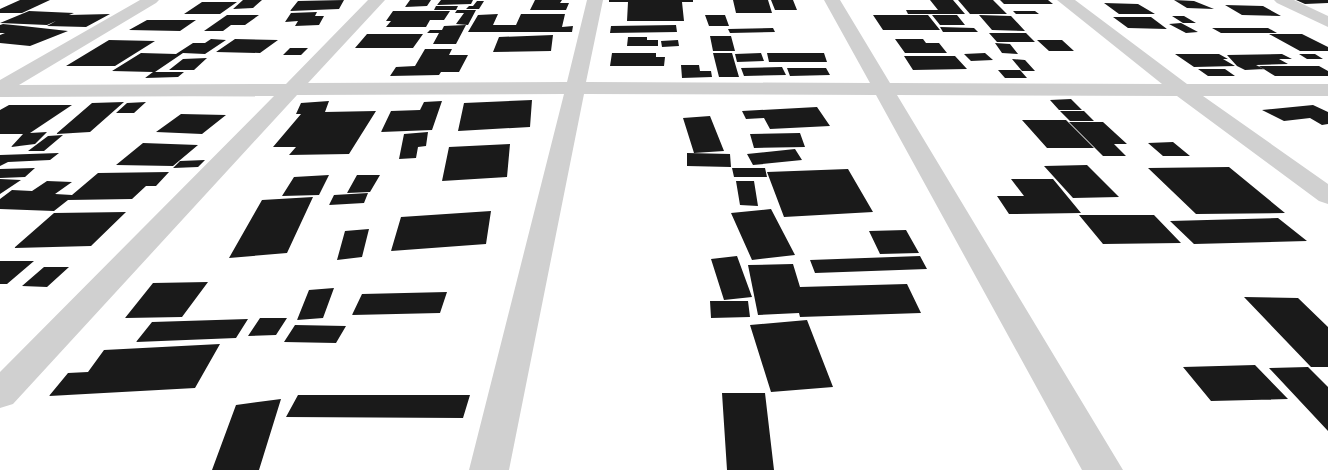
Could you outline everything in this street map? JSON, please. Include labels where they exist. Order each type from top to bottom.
[{"type":"street","points":[[0,90],[151,0]]},
{"type":"street","points":[[0,394],[377,0]]},
{"type":"street","points":[[489,470],[595,0]]},
{"type":"street","points":[[832,0],[1104,470]]},
{"type":"street","points":[[1065,0],[1181,89],[1328,196]]},
{"type":"street","points":[[1282,0],[1328,22]]},
{"type":"street","points":[[0,90],[288,91],[576,88],[1328,90]]},
{"type":"building","points":[[20,0],[50,0],[22,13],[0,13],[0,9]]},
{"type":"building","points":[[243,0],[262,0],[253,8],[233,9]]},
{"type":"building","points":[[344,0],[339,9],[290,11],[298,1]]},
{"type":"building","points":[[410,0],[431,0],[427,6],[405,7]]},
{"type":"building","points":[[441,0],[473,0],[471,4],[437,5]]},
{"type":"building","points":[[535,0],[562,0],[560,3],[569,3],[566,10],[530,10]]},
{"type":"building","points":[[609,0],[693,0],[693,2],[682,2],[684,21],[627,21],[628,2],[609,2]]},
{"type":"building","points":[[733,0],[768,0],[772,13],[736,13]]},
{"type":"building","points":[[771,0],[793,0],[797,10],[775,10]]},
{"type":"building","points":[[930,0],[953,0],[965,14],[908,14],[906,10],[938,10]]},
{"type":"building","points":[[958,0],[993,0],[1007,14],[970,14]]},
{"type":"building","points":[[1000,0],[1048,0],[1053,4],[1004,4]]},
{"type":"building","points":[[1174,0],[1194,1],[1214,9],[1187,8]]},
{"type":"building","points":[[1296,0],[1328,0],[1328,3],[1305,4]]},
{"type":"building","points":[[477,1],[484,1],[479,9],[466,9],[469,6],[473,6]]},
{"type":"building","points":[[202,2],[237,2],[220,14],[184,14]]},
{"type":"building","points":[[1104,3],[1138,4],[1155,14],[1119,14]]},
{"type":"building","points":[[1225,5],[1263,6],[1281,16],[1242,15]]},
{"type":"building","points":[[436,6],[458,6],[456,10],[434,10]]},
{"type":"building","points":[[457,10],[476,10],[468,25],[456,24],[464,13],[455,13]]},
{"type":"building","points":[[29,11],[74,13],[69,15],[110,14],[86,27],[47,26],[56,21],[47,25],[0,23]]},
{"type":"building","points":[[393,11],[450,11],[444,20],[430,20],[426,27],[386,27],[391,21],[386,21]]},
{"type":"building","points":[[1013,11],[1035,11],[1039,14],[1016,14]]},
{"type":"building","points":[[317,12],[315,16],[324,16],[319,25],[295,26],[298,21],[285,22],[291,13]]},
{"type":"building","points":[[498,14],[493,25],[516,25],[521,14],[565,14],[562,27],[573,26],[572,32],[468,32],[478,15]]},
{"type":"building","points":[[227,15],[259,15],[245,25],[231,25],[223,31],[204,31]]},
{"type":"building","points":[[705,15],[725,15],[729,26],[709,26]]},
{"type":"building","points":[[873,15],[928,15],[940,30],[883,30]]},
{"type":"building","points":[[932,15],[957,15],[965,25],[940,25]]},
{"type":"building","points":[[979,15],[1011,16],[1025,31],[992,30]]},
{"type":"building","points":[[1172,16],[1184,16],[1196,23],[1183,23]]},
{"type":"building","points":[[1113,17],[1151,17],[1167,29],[1128,28]]},
{"type":"building","points":[[147,20],[196,20],[180,31],[129,30]]},
{"type":"building","points":[[1181,23],[1198,32],[1186,33],[1169,24]]},
{"type":"building","points":[[0,25],[68,31],[30,46],[0,43],[0,35],[5,33],[0,33]]},
{"type":"building","points":[[466,25],[456,44],[433,44],[439,33],[427,33],[430,30],[442,30],[444,26]]},
{"type":"building","points":[[676,25],[677,32],[610,33],[611,26]]},
{"type":"building","points":[[940,27],[974,28],[978,32],[943,32]]},
{"type":"building","points":[[773,28],[775,32],[730,33],[728,29]]},
{"type":"building","points":[[1212,28],[1268,28],[1277,33],[1221,33]]},
{"type":"building","points":[[989,33],[1026,33],[1035,42],[997,42]]},
{"type":"building","points":[[367,34],[423,34],[413,48],[355,48]]},
{"type":"building","points":[[1269,34],[1302,34],[1328,47],[1328,51],[1300,51]]},
{"type":"building","points":[[553,35],[551,51],[493,52],[499,37]]},
{"type":"building","points":[[710,36],[731,36],[735,51],[713,51]]},
{"type":"building","points":[[628,37],[647,37],[647,40],[658,40],[658,46],[627,46]]},
{"type":"building","points":[[211,39],[226,40],[205,54],[183,53],[155,72],[184,72],[178,77],[145,78],[153,72],[112,71],[141,53],[176,54],[193,43],[205,43]]},
{"type":"building","points":[[235,39],[278,40],[260,53],[216,52]]},
{"type":"building","points":[[895,39],[923,39],[926,43],[939,43],[947,53],[905,53]]},
{"type":"building","points":[[109,40],[155,41],[115,66],[66,66]]},
{"type":"building","points":[[678,40],[679,46],[662,47],[661,41]]},
{"type":"building","points":[[1037,40],[1062,40],[1074,51],[1049,51]]},
{"type":"building","points":[[995,43],[1010,44],[1018,54],[1002,53]]},
{"type":"building","points":[[290,48],[308,48],[301,55],[283,55]]},
{"type":"building","points":[[425,49],[452,49],[449,55],[468,55],[459,72],[441,72],[439,75],[390,76],[396,67],[415,66]]},
{"type":"building","points":[[612,53],[656,53],[656,57],[665,57],[664,66],[610,66]]},
{"type":"building","points":[[713,53],[732,53],[739,77],[719,77]]},
{"type":"building","points":[[761,53],[764,61],[737,62],[735,54]]},
{"type":"building","points":[[767,53],[824,53],[827,62],[769,62]]},
{"type":"building","points":[[985,53],[993,60],[971,61],[964,54]]},
{"type":"building","points":[[1175,54],[1219,54],[1228,59],[1223,59],[1235,66],[1194,67]]},
{"type":"building","points":[[1282,54],[1292,59],[1279,59],[1288,64],[1256,65],[1264,69],[1245,70],[1237,66],[1227,55]]},
{"type":"building","points":[[1299,54],[1315,54],[1323,59],[1307,59]]},
{"type":"building","points":[[904,56],[955,56],[967,69],[913,70]]},
{"type":"building","points":[[207,58],[194,70],[169,70],[183,59]]},
{"type":"building","points":[[1012,59],[1025,60],[1035,71],[1022,71]]},
{"type":"building","points":[[681,65],[699,65],[700,71],[711,71],[712,77],[682,78]]},
{"type":"building","points":[[1259,66],[1319,66],[1328,71],[1328,76],[1275,76]]},
{"type":"building","points":[[782,67],[786,75],[744,76],[741,68]]},
{"type":"building","points":[[787,68],[826,68],[830,75],[790,76]]},
{"type":"building","points":[[1198,69],[1225,69],[1235,76],[1208,76]]},
{"type":"building","points":[[998,70],[1020,70],[1027,78],[1005,78]]},
{"type":"building","points":[[1071,99],[1082,110],[1059,110],[1050,100]]},
{"type":"building","points":[[532,100],[530,127],[458,131],[464,103]]},
{"type":"building","points":[[329,101],[325,112],[376,111],[349,154],[289,155],[296,147],[273,147],[301,114],[296,114],[301,103]]},
{"type":"building","points":[[442,101],[432,130],[381,132],[391,111],[420,110],[424,102]]},
{"type":"building","points":[[124,102],[90,132],[56,134],[92,103]]},
{"type":"building","points":[[146,102],[134,113],[116,113],[127,103]]},
{"type":"building","points":[[9,105],[72,105],[30,133],[47,132],[35,144],[11,147],[23,134],[0,134],[0,110]]},
{"type":"building","points":[[1313,105],[1328,112],[1328,124],[1322,125],[1310,118],[1284,121],[1262,110]]},
{"type":"building","points":[[817,107],[830,126],[770,129],[764,118],[746,119],[742,111]]},
{"type":"building","points":[[1060,111],[1084,111],[1094,121],[1070,121]]},
{"type":"building","points":[[181,114],[226,115],[202,134],[156,132]]},
{"type":"building","points":[[710,116],[724,151],[694,153],[683,118]]},
{"type":"building","points":[[1022,120],[1066,120],[1094,148],[1047,148]]},
{"type":"building","points":[[1069,122],[1103,122],[1127,144],[1114,144],[1126,156],[1103,156]]},
{"type":"building","points":[[428,132],[426,146],[418,147],[416,158],[399,159],[404,134]]},
{"type":"building","points":[[800,133],[805,147],[754,148],[750,134]]},
{"type":"building","points":[[63,135],[44,151],[28,151],[48,136]]},
{"type":"building","points":[[1173,142],[1190,156],[1163,156],[1148,143]]},
{"type":"building","points":[[143,143],[198,145],[173,166],[116,165]]},
{"type":"building","points":[[510,144],[507,177],[442,181],[449,147]]},
{"type":"building","points":[[795,149],[802,160],[753,165],[747,154]]},
{"type":"building","points":[[59,153],[50,160],[8,162],[0,166],[0,155]]},
{"type":"building","points":[[687,153],[730,154],[731,167],[687,166]]},
{"type":"building","points":[[205,160],[198,167],[173,168],[180,161]]},
{"type":"building","points":[[1087,165],[1119,197],[1073,198],[1044,166]]},
{"type":"building","points":[[1229,167],[1285,213],[1196,214],[1148,168]]},
{"type":"building","points":[[35,168],[25,177],[0,178],[0,169]]},
{"type":"building","points":[[732,168],[765,168],[767,177],[734,177]]},
{"type":"building","points":[[848,169],[873,212],[784,217],[767,172]]},
{"type":"building","points":[[169,172],[156,186],[146,186],[132,199],[68,200],[54,211],[0,209],[0,199],[12,190],[32,191],[47,181],[72,182],[55,194],[72,195],[98,173]]},
{"type":"building","points":[[329,175],[319,195],[282,196],[294,177]]},
{"type":"building","points":[[357,175],[380,175],[370,192],[347,193]]},
{"type":"building","points":[[0,179],[21,180],[0,194]]},
{"type":"building","points":[[1011,179],[1053,179],[1081,213],[1009,214],[997,196],[1024,196]]},
{"type":"building","points":[[736,181],[754,181],[758,206],[740,205]]},
{"type":"building","points":[[368,193],[364,203],[329,205],[334,195]]},
{"type":"building","points":[[313,197],[287,253],[229,258],[262,200]]},
{"type":"building","points":[[771,209],[795,255],[752,260],[731,213]]},
{"type":"building","points":[[491,211],[486,244],[391,251],[401,217]]},
{"type":"building","points":[[126,212],[91,246],[14,248],[54,213]]},
{"type":"building","points":[[1079,215],[1154,215],[1181,243],[1103,244]]},
{"type":"building","points":[[1278,218],[1307,241],[1194,244],[1170,221]]},
{"type":"building","points":[[369,229],[362,257],[337,260],[345,231]]},
{"type":"building","points":[[906,230],[919,253],[880,254],[869,231]]},
{"type":"building","points":[[737,256],[752,297],[724,300],[711,259]]},
{"type":"building","points":[[920,256],[927,269],[815,273],[810,260]]},
{"type":"building","points":[[0,261],[34,261],[7,284],[0,284]]},
{"type":"building","points":[[793,264],[800,287],[907,284],[921,313],[800,317],[799,313],[758,315],[748,265]]},
{"type":"building","points":[[44,267],[69,267],[47,287],[22,286]]},
{"type":"building","points":[[208,282],[182,317],[125,318],[153,283]]},
{"type":"building","points":[[334,288],[323,318],[297,320],[309,290]]},
{"type":"building","points":[[447,292],[440,313],[352,315],[362,294]]},
{"type":"building","points":[[1244,297],[1298,298],[1328,327],[1328,367],[1311,367]]},
{"type":"building","points":[[710,301],[748,301],[750,317],[711,318]]},
{"type":"building","points":[[260,318],[287,318],[276,335],[248,336]]},
{"type":"building","points":[[248,319],[236,338],[136,342],[152,322]]},
{"type":"building","points":[[807,320],[833,387],[771,392],[750,325]]},
{"type":"building","points":[[295,325],[346,326],[336,343],[284,342]]},
{"type":"building","points":[[220,344],[195,388],[49,396],[68,373],[88,372],[104,350]]},
{"type":"building","points":[[1255,365],[1288,399],[1211,401],[1183,367]]},
{"type":"building","points":[[1308,367],[1328,387],[1328,431],[1269,368]]},
{"type":"building","points":[[722,393],[765,393],[774,470],[727,470]]},
{"type":"building","points":[[298,395],[470,395],[463,418],[286,417]]},
{"type":"building","points":[[281,399],[259,470],[212,470],[236,405]]}]
